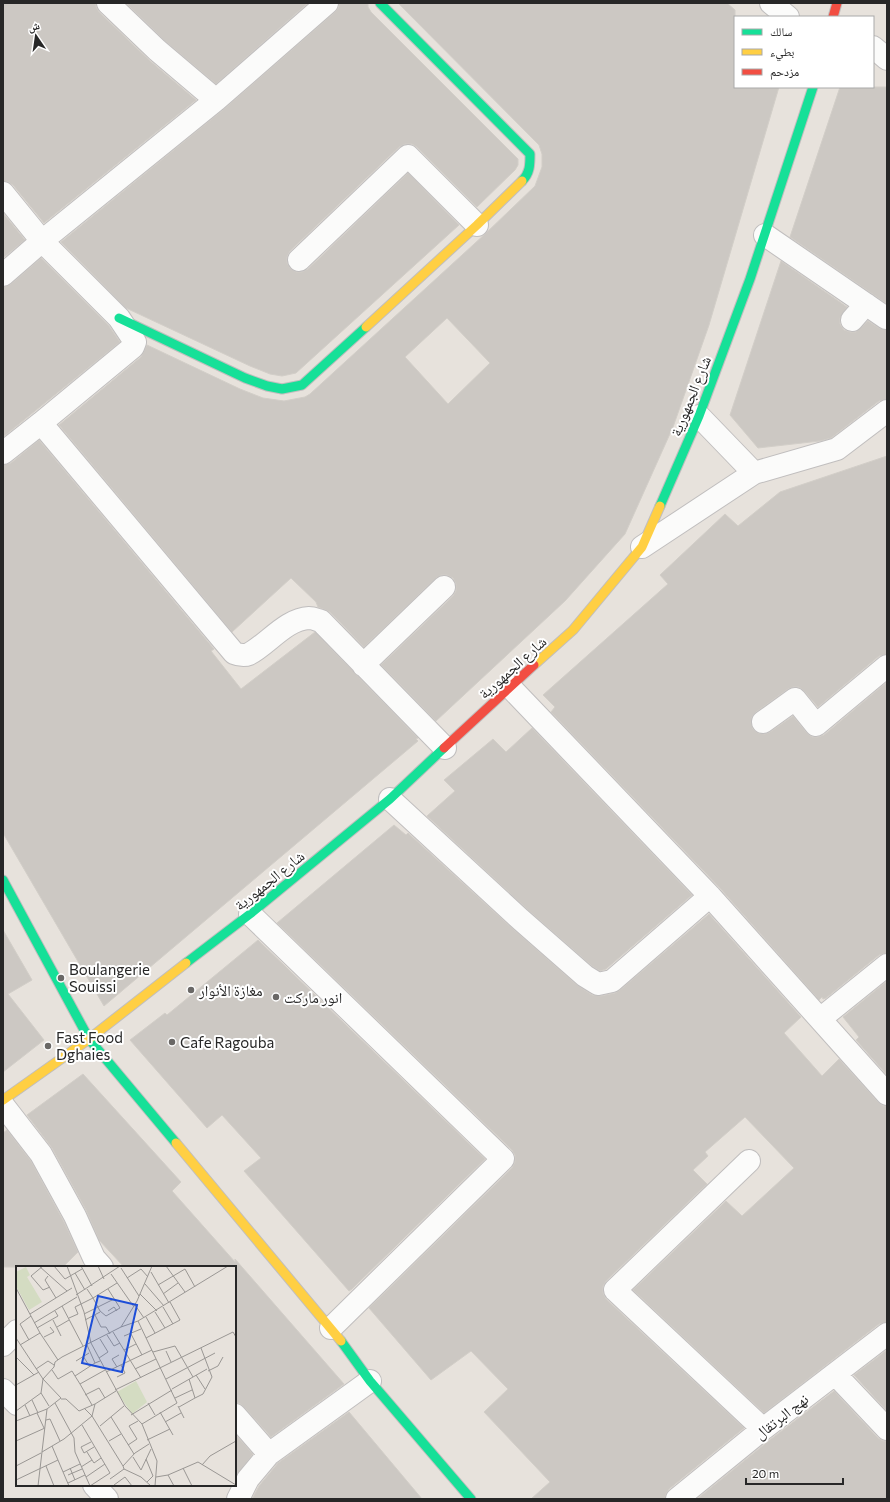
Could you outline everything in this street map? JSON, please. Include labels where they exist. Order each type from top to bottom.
[{"type":"street","points":[[108,3],[157,50],[216,100]]},
{"type":"street","points":[[3,275],[42,241],[216,100],[327,3]]},
{"type":"street","points":[[119,318],[245,378],[267,386],[282,389],[302,385],[477,225],[526,177],[530,167],[530,154],[380,3]]},
{"type":"street","points":[[771,3],[787,16]]},
{"type":"street","points":[[874,48],[887,59]]},
{"type":"street","name":"شارع الجمهورية","points":[[3,1100],[90,1039],[250,914],[390,799],[573,630],[642,547],[699,416],[766,235],[813,88]]},
{"type":"street","points":[[299,260],[408,156],[477,225]]},
{"type":"street","points":[[3,193],[42,241],[119,318],[135,340],[135,346],[41,424],[3,453]]},
{"type":"street","points":[[766,235],[886,318],[887,316]]},
{"type":"street","points":[[852,320],[866,304]]},
{"type":"street","points":[[642,547],[754,473],[837,449],[887,411]]},
{"type":"street","points":[[699,416],[754,473]]},
{"type":"street","points":[[41,424],[234,653],[240,655],[248,654],[271,637],[303,619],[310,618],[321,621],[445,748]]},
{"type":"street","points":[[363,665],[444,587]]},
{"type":"street","points":[[763,722],[795,699],[816,725],[887,666]]},
{"type":"street","points":[[510,687],[710,896],[887,1094]]},
{"type":"street","points":[[390,799],[520,920],[585,976],[598,984],[612,981],[710,896]]},
{"type":"street","points":[[3,880],[90,1039],[331,1328],[370,1381],[471,1499]]},
{"type":"street","points":[[250,914],[503,1159],[331,1328]]},
{"type":"street","points":[[820,1019],[887,966]]},
{"type":"street","points":[[3,1105],[41,1154],[75,1216],[93,1264]]},
{"type":"street","points":[[749,1161],[614,1290],[763,1428]]},
{"type":"street","points":[[3,1345],[16,1332]]},
{"type":"street","name":"نهج البرتقال","points":[[677,1499],[763,1428],[887,1334]]},
{"type":"street","points":[[835,1374],[887,1430]]},
{"type":"street","points":[[238,1499],[248,1479],[270,1454],[370,1381]]},
{"type":"street","points":[[3,1390],[16,1403]]},
{"type":"street","points":[[236,1416],[270,1454]]},
{"type":"street","points":[[95,1486],[107,1499]]},
{"type":"building","points":[[3,3],[96,3],[96,7],[99,12],[149,60],[196,100],[44,223],[13,185],[3,181]]},
{"type":"building","points":[[126,3],[308,3],[216,84],[165,41]]},
{"type":"building","points":[[339,3],[368,3],[368,7],[371,12],[518,159],[518,165],[515,170],[477,207],[417,147],[412,144],[405,144],[399,147],[290,251],[287,257],[287,263],[290,268],[296,272],[302,272],[308,269],[408,173],[459,225],[296,373],[282,376],[270,374],[126,308],[61,242],[224,109],[335,12],[339,7]]},
{"type":"building","points":[[398,3],[727,3],[735,10],[734,88],[779,88],[709,325],[673,427],[625,534],[565,601],[436,721],[381,665],[453,596],[456,591],[456,584],[453,578],[447,575],[441,575],[436,578],[364,647],[330,612],[318,607],[316,602],[291,578],[232,632],[59,425],[141,357],[147,345],[240,389],[263,398],[284,401],[305,397],[485,234],[535,186],[542,167],[542,154],[539,145]],"holes":[[[447,318],[490,363],[448,404],[405,357]]]},
{"type":"building","points":[[887,87],[887,304],[790,237],[840,88]]},
{"type":"building","points":[[3,213],[25,240],[3,258]]},
{"type":"building","points":[[41,258],[109,326],[120,342],[3,437],[3,287],[11,284]]},
{"type":"building","points":[[781,261],[847,307],[840,318],[840,324],[844,330],[856,332],[868,321],[879,328],[887,330],[887,399],[879,401],[831,438],[820,441],[758,448],[730,415]]},
{"type":"building","points":[[39,440],[214,649],[211,651],[241,689],[315,632],[418,738],[416,739],[418,741],[104,1006],[3,833],[3,465],[11,463]]},
{"type":"building","points":[[887,456],[887,654],[879,656],[818,707],[799,687],[793,687],[756,712],[752,717],[751,723],[753,729],[758,733],[765,734],[793,716],[807,733],[812,737],[818,737],[824,735],[887,682],[887,953],[879,955],[826,998],[823,999],[822,997],[819,1000],[719,887],[551,712],[555,707],[543,695],[668,584],[660,575],[725,514],[738,526],[780,492]]},
{"type":"building","points":[[532,728],[692,895],[606,969],[600,971],[592,966],[528,910],[427,816],[455,791],[444,780],[493,739],[506,752]]},
{"type":"building","points":[[394,825],[406,835],[408,833],[512,928],[577,985],[592,995],[601,996],[615,993],[620,990],[709,914],[801,1017],[784,1033],[822,1076],[839,1059],[878,1102],[883,1106],[887,1106],[887,1322],[879,1324],[764,1413],[633,1290],[726,1201],[742,1216],[794,1168],[745,1117],[705,1152],[708,1156],[693,1170],[707,1184],[606,1281],[603,1286],[603,1293],[606,1299],[744,1428],[669,1489],[665,1499],[531,1499],[550,1482],[484,1412],[508,1389],[471,1351],[431,1380],[369,1308],[512,1168],[515,1162],[515,1155],[512,1150],[277,923]]},
{"type":"building","points":[[3,930],[32,980],[8,994],[44,1040],[3,1072]]},
{"type":"building","points":[[258,940],[485,1159],[349,1291],[244,1171],[261,1158],[222,1115],[207,1128],[130,1040],[165,1013],[167,1015]]},
{"type":"building","points":[[887,981],[887,1075],[856,1040],[859,1037],[843,1017]]},
{"type":"building","points":[[83,1074],[181,1182],[172,1191],[235,1262],[235,1259],[344,1384],[271,1437],[244,1407],[239,1403],[236,1403],[236,1266],[123,1266],[99,1240],[86,1210],[52,1148],[27,1115]]},
{"type":"building","points":[[7,1130],[31,1161],[64,1222],[78,1252],[64,1266],[3,1267],[3,1133]]},
{"type":"building","points":[[887,1350],[887,1411],[854,1375]]},
{"type":"building","points":[[834,1391],[878,1438],[883,1441],[887,1441],[887,1499],[697,1499],[771,1439]]},
{"type":"building","points":[[349,1412],[422,1499],[252,1499],[259,1486],[278,1463]]},
{"type":"building","points":[[236,1435],[253,1454],[236,1476]]},
{"type":"traffic: fast","points":[[380,3],[530,154],[529,169],[527,175],[522,181]]},
{"type":"traffic: fast","points":[[660,506],[699,416],[750,279],[813,88]]},
{"type":"traffic: fast","points":[[119,318],[245,378],[267,386],[282,389],[302,385],[366,327]]},
{"type":"traffic: fast","points":[[186,963],[250,914],[390,799],[444,748]]},
{"type":"traffic: fast","points":[[3,880],[89,1039],[176,1143]]},
{"type":"traffic: fast","points":[[341,1341],[370,1381],[471,1499]]},
{"type":"traffic: slow","points":[[366,327],[477,225],[522,181]]},
{"type":"traffic: slow","points":[[534,665],[573,630],[642,547],[660,506]]},
{"type":"traffic: slow","points":[[3,1100],[89,1039],[186,963]]},
{"type":"traffic: slow","points":[[176,1143],[341,1341]]},
{"type":"traffic: jam","points":[[833,16],[837,3]]},
{"type":"traffic: jam","points":[[444,748],[534,665]]},
{"type":"place","name":"Boulangerie Souissi","points":[[61,978]]},
{"type":"place","name":"مغازة الأنوار","points":[[191,990]]},
{"type":"place","name":"انور ماركت","points":[[276,997]]},
{"type":"place","name":"Cafe Ragouba","points":[[172,1042]]},
{"type":"place","name":"Fast Food Dghaies","points":[[48,1046]]}]
